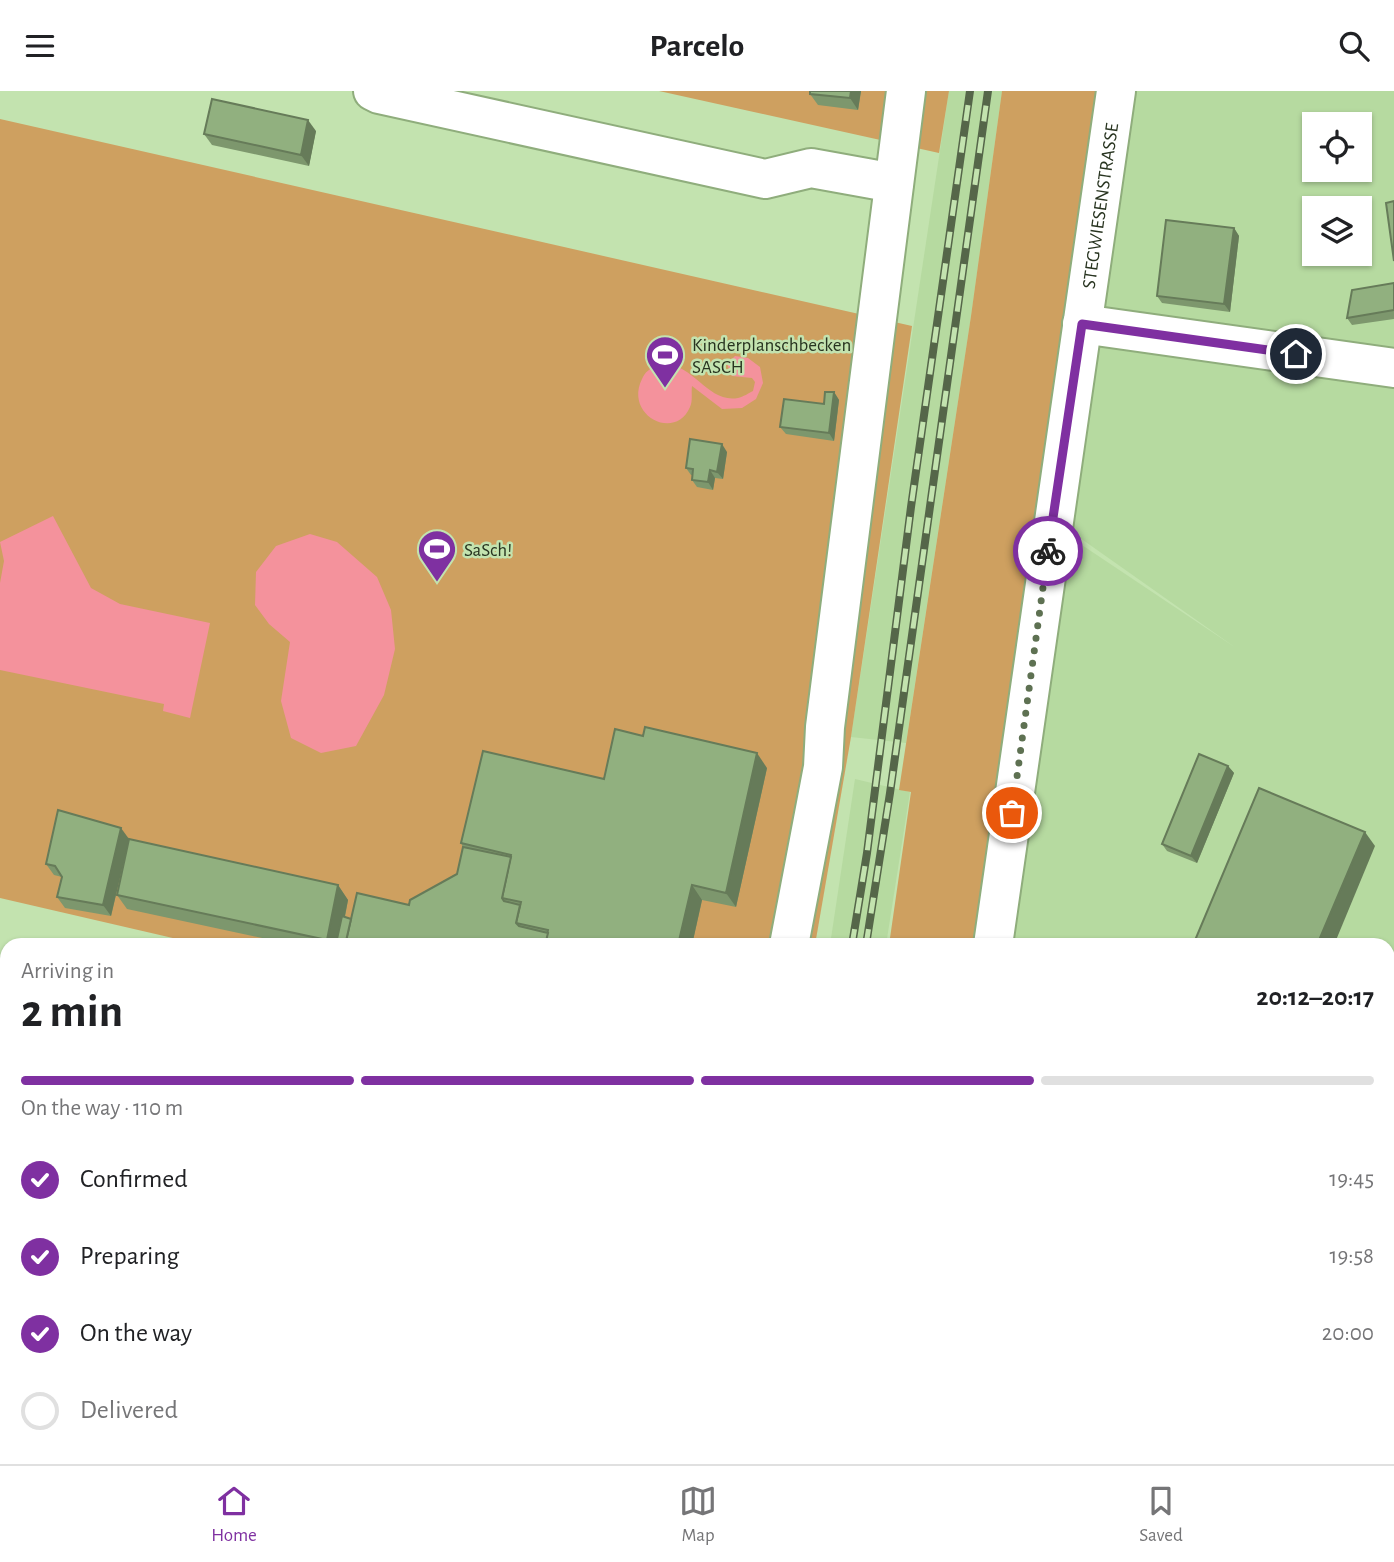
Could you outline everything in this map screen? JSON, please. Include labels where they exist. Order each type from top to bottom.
[{"type":"street","points":[[373,91],[379,95],[765,179],[810,168],[894,183]]},
{"type":"street","points":[[790,938],[823,767],[825,727],[906,91]]},
{"type":"street","name":"STEGWIESENSTRASSE","points":[[994,938],[1116,91]]},
{"type":"street","points":[[1082,324],[1394,368]]},
{"type":"shaded area","points":[[659,91],[949,91],[939,153]]},
{"type":"shaded area","points":[[949,91],[1002,91],[971,316],[906,743],[851,737]]},
{"type":"shaded area","points":[[1002,91],[1103,91],[981,938],[890,938],[911,792],[899,790],[971,316]]},
{"type":"shaded area","points":[[1107,91],[1394,91],[1394,938],[1009,938],[1055,527],[1236,648],[1056,521]]},
{"type":"shaded area","name":"SaSch!","points":[[0,119],[912,326],[851,737],[816,938],[173,938],[0,898]]},
{"type":"shaded area","name":"Kinderplanschbecken SASCH","points":[[735,356],[748,358],[760,367],[763,383],[756,399],[742,408],[722,409],[692,386],[690,407],[683,417],[674,422],[663,423],[645,413],[638,392],[645,374],[657,366],[680,368],[716,394],[726,398],[738,398],[753,391],[755,382],[752,378],[732,376],[727,364]]},
{"type":"shaded area","points":[[53,516],[91,588],[120,604],[210,623],[190,718],[163,711],[164,704],[0,670],[0,583],[4,561],[0,542]]},
{"type":"shaded area","points":[[310,534],[337,542],[377,577],[391,610],[395,649],[384,695],[356,746],[321,753],[291,738],[281,701],[290,642],[269,624],[255,605],[256,572],[276,546]]},
{"type":"shaded area","points":[[855,779],[910,792],[887,938],[831,938]]},
{"type":"building","points":[[810,91],[851,91],[850,98],[810,94]]},
{"type":"building","points":[[212,99],[308,120],[301,155],[204,134]]},
{"type":"building","points":[[1394,201],[1394,261],[1386,203]]},
{"type":"building","points":[[1166,220],[1234,228],[1224,304],[1157,296]]},
{"type":"building","points":[[1394,283],[1394,310],[1347,318],[1352,290]]},
{"type":"building","points":[[825,392],[834,392],[829,433],[780,427],[784,399],[824,404]]},
{"type":"building","points":[[690,439],[722,444],[717,472],[710,470],[708,482],[692,480],[693,469],[686,468]]},
{"type":"building","points":[[645,727],[757,753],[726,893],[692,885],[680,938],[546,938],[548,930],[516,923],[521,902],[502,898],[511,855],[461,843],[483,751],[604,779],[615,729],[643,736]]},
{"type":"building","points":[[1199,754],[1228,766],[1191,856],[1162,844]]},
{"type":"building","points":[[1259,788],[1365,832],[1320,938],[1196,938]]},
{"type":"building","points":[[58,810],[121,828],[103,905],[57,897],[62,877],[55,866],[46,864]]},
{"type":"building","points":[[129,839],[338,885],[327,938],[117,895]]},
{"type":"building","points":[[463,847],[511,857],[502,898],[520,905],[516,923],[519,926],[548,933],[547,938],[347,938],[357,893],[409,905],[410,900],[457,874]]},
{"type":"building","points":[[342,916],[351,919],[347,938],[337,938]]},
{"type":"railway","points":[[853,938],[867,853],[911,507],[970,91]]},
{"type":"railway","points":[[867,938],[890,793],[988,91]]},
{"type":"way so far","points":[[1012,813],[1048,551]]},
{"type":"place","name":"Kinderplanschbecken SASCH","points":[[665,389]]},
{"type":"place","name":"SaSch!","points":[[437,583]]},
{"type":"route","points":[[1048,551],[1082,324],[1296,354]]}]
